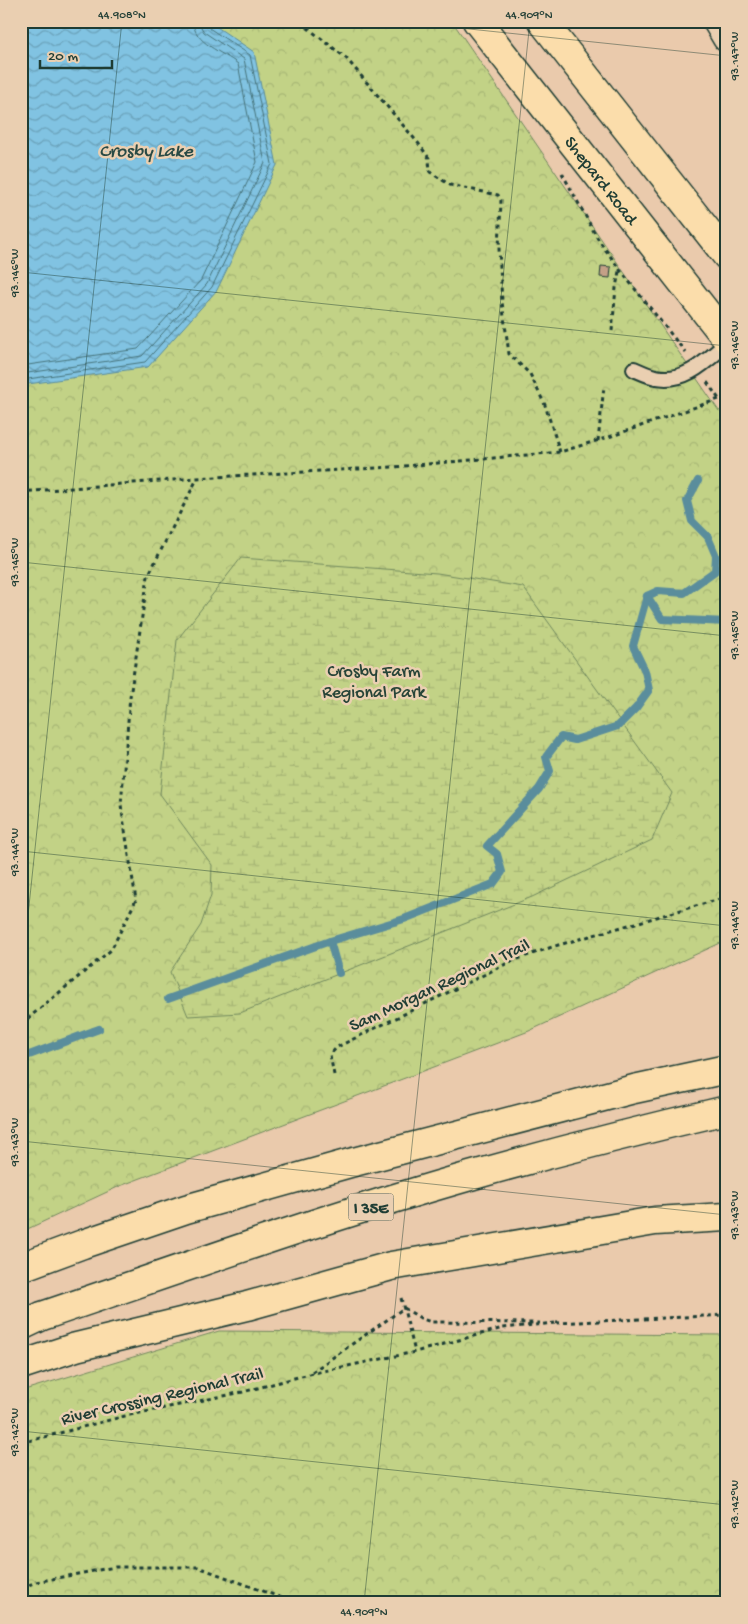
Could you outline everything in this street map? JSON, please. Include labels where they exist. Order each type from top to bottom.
[{"type":"highway","name":"Shepard Road","points":[[477,21],[727,339]]},
{"type":"highway","points":[[542,21],[727,256]]},
{"type":"highway","points":[[21,1267],[186,1209],[350,1163],[634,1089],[727,1069]]},
{"type":"highway","name":"I 35E","points":[[21,1326],[42,1316],[299,1229],[469,1176],[640,1130],[727,1110]]},
{"type":"highway","points":[[21,1365],[76,1347],[247,1306],[391,1266],[655,1221],[727,1217]]},
{"type":"street","points":[[717,21],[727,38]]},
{"type":"lane","points":[[634,369],[656,377],[677,378],[698,368],[727,343]]},
{"type":"path","points":[[303,21],[304,26],[346,58],[419,144],[429,158],[430,172],[450,185],[498,195],[501,200],[502,302],[509,354],[530,374],[545,405],[560,452]]},
{"type":"path","points":[[561,172],[598,239],[620,270],[682,347]]},
{"type":"path","points":[[612,331],[616,288],[620,270]]},
{"type":"path","points":[[706,382],[719,399]]},
{"type":"path","points":[[598,441],[604,386]]},
{"type":"path","points":[[21,492],[197,478],[394,467],[560,452],[598,441],[719,399],[727,400]]},
{"type":"path","points":[[21,1024],[111,950],[136,900],[120,805],[133,679],[148,576],[197,478]]},
{"type":"path","name":"Sam Morgan Regional Trail","points":[[334,1075],[330,1055],[337,1048],[512,961],[555,946],[727,897]]},
{"type":"path","points":[[401,1298],[415,1352],[503,1328],[556,1323],[727,1315]]},
{"type":"path","points":[[404,1308],[431,1322],[556,1323]]},
{"type":"path","name":"River Crossing Regional Trail","points":[[310,1374],[404,1308]]},
{"type":"path","name":"River Crossing Regional Trail","points":[[21,1443],[125,1416],[243,1392],[310,1374],[415,1352]]},
{"type":"path","points":[[21,1588],[36,1582],[115,1567],[198,1567],[282,1598],[302,1603]]},
{"type":"green space","name":"Crosby Farm Regional Park","points":[[21,21],[452,21],[719,411],[724,409],[727,411],[727,940],[529,1031],[120,1186],[21,1232]]},
{"type":"green space","points":[[241,558],[437,573],[523,587],[672,793],[652,840],[532,897],[240,1013],[188,1016],[170,972],[201,925],[211,895],[212,865],[160,794],[177,640]]},
{"type":"green space","points":[[219,1331],[727,1335],[727,1603],[21,1603],[21,1391]]},
{"type":"water","name":"Crosby Lake","points":[[21,21],[208,21],[254,52],[277,165],[217,290],[148,367],[21,385]]},
{"type":"building","points":[[601,266],[611,267],[610,278],[600,277]]},
{"type":"waterway","points":[[168,999],[330,941],[404,919],[493,884],[502,872],[497,854],[487,846],[539,789],[550,771],[546,757],[561,737],[575,740],[618,726],[636,708],[649,690],[645,671],[633,646],[647,596],[658,591],[684,593],[715,571],[716,556],[708,537],[692,521],[687,501],[698,481]]},
{"type":"waterway","points":[[647,596],[662,619],[727,622]]},
{"type":"waterway","points":[[330,941],[339,973]]},
{"type":"waterway","points":[[21,1058],[99,1029]]}]
